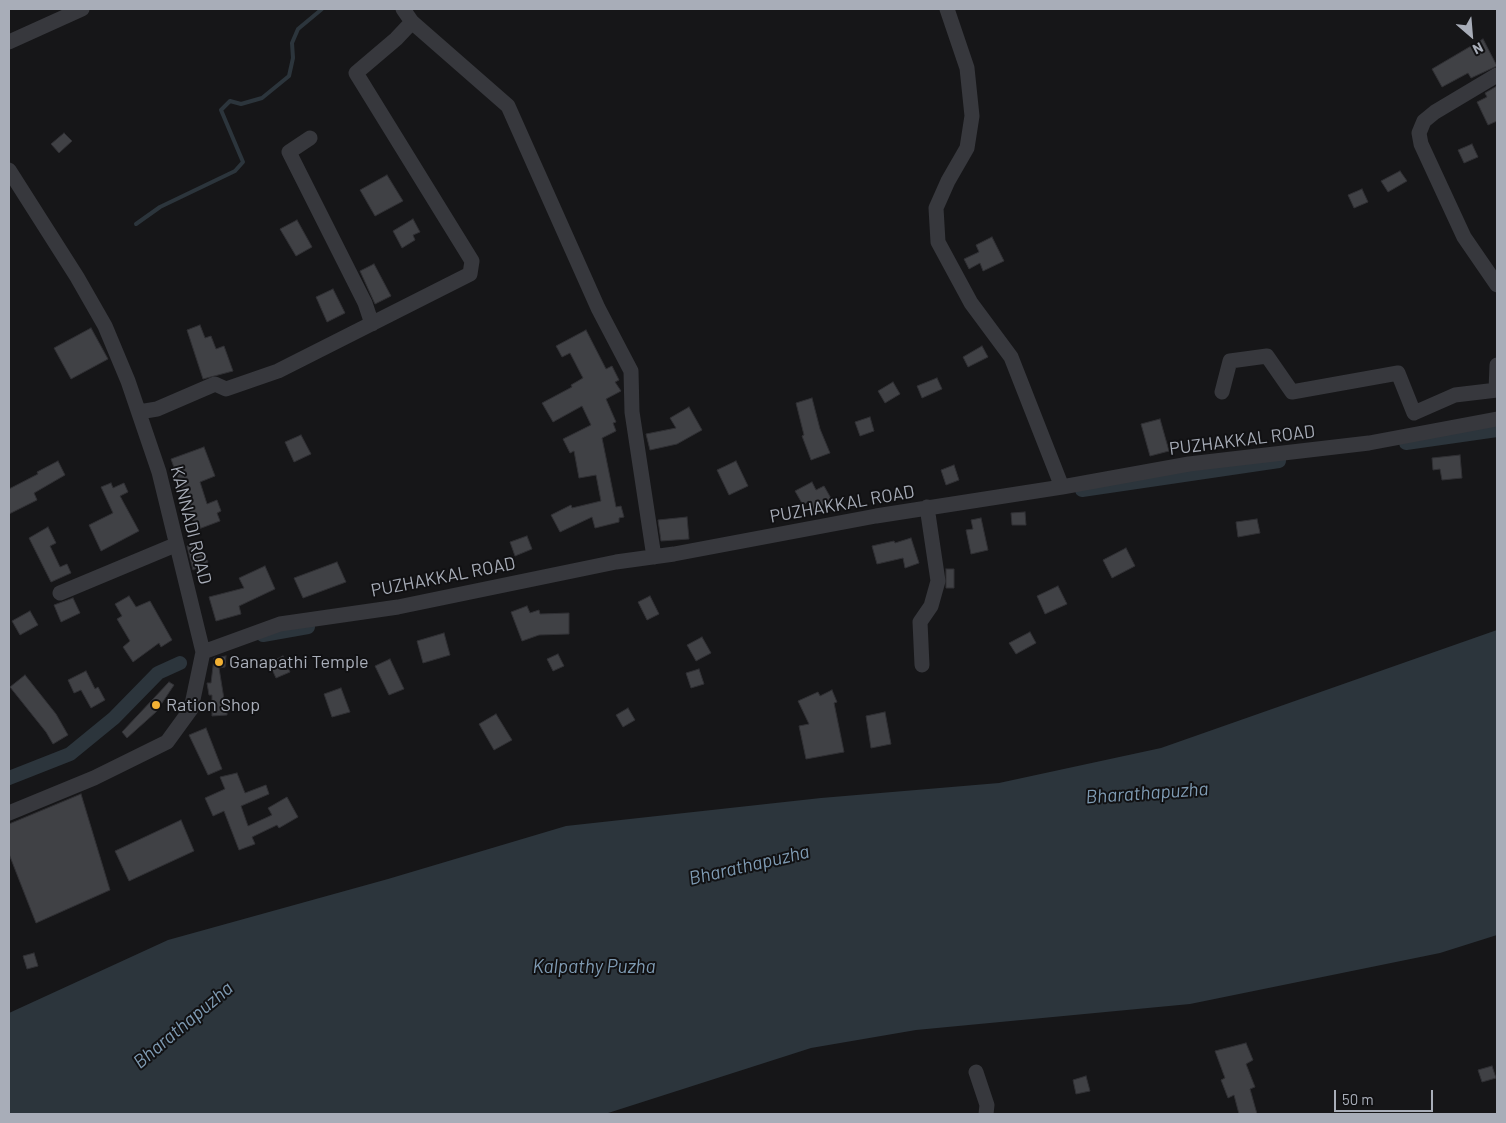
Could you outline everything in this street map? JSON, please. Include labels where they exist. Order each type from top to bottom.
[{"type":"street","points":[[9,42],[82,9]]},
{"type":"street","points":[[402,9],[412,22],[508,106],[598,308],[630,371],[632,412],[654,557]]},
{"type":"street","points":[[947,9],[967,68],[972,116],[967,148],[948,181],[936,208],[938,242],[971,303],[1011,357],[1062,487]]},
{"type":"street","points":[[139,412],[157,409],[215,384],[226,389],[278,371],[470,274],[472,261],[356,73],[396,39],[412,22]]},
{"type":"street","points":[[1497,75],[1435,112],[1424,121],[1419,133],[1420,144],[1464,237],[1497,286]]},
{"type":"street","points":[[310,138],[289,152],[365,303],[372,324]]},
{"type":"street","name":"KANNADI ROAD","points":[[9,170],[106,326],[139,412],[159,472],[175,545],[203,652],[191,709],[167,742],[94,778],[9,813]]},
{"type":"street","points":[[1222,392],[1230,361],[1268,356],[1292,392],[1398,373],[1414,413],[1455,395],[1497,390],[1497,364]]},
{"type":"street","name":"PUZHAKKAL ROAD","points":[[203,652],[280,624],[398,606],[616,562],[1189,464],[1369,443],[1495,420]]},
{"type":"street","points":[[922,665],[920,622],[931,606],[938,580],[927,508]]},
{"type":"street","points":[[60,593],[175,545]]},
{"type":"street","points":[[976,1072],[987,1105],[986,1114]]},
{"type":"water","name":"Kalpathy Puzha","points":[[1497,630],[1497,935],[1440,953],[1190,1004],[916,1030],[811,1048],[605,1114],[9,1114],[9,1013],[168,940],[388,879],[566,826],[821,798],[999,783],[1161,748]]},
{"type":"building","points":[[1483,39],[1497,66],[1471,78],[1468,73],[1442,87],[1432,69]]},
{"type":"building","points":[[1497,86],[1497,121],[1488,125],[1477,102],[1487,97],[1485,93]]},
{"type":"building","points":[[64,133],[72,141],[59,153],[51,144]]},
{"type":"building","points":[[1472,144],[1478,157],[1464,163],[1458,150]]},
{"type":"building","points":[[1400,171],[1407,181],[1388,192],[1381,181]]},
{"type":"building","points":[[387,175],[403,201],[375,216],[360,190]]},
{"type":"building","points":[[1362,189],[1368,202],[1354,208],[1348,195]]},
{"type":"building","points":[[413,219],[420,232],[413,235],[415,240],[402,248],[393,231]]},
{"type":"building","points":[[297,220],[312,247],[296,256],[280,229]]},
{"type":"building","points":[[992,237],[1004,261],[983,271],[980,263],[969,269],[964,259],[979,252],[976,245]]},
{"type":"building","points":[[374,264],[391,296],[375,304],[360,271]]},
{"type":"building","points":[[333,289],[345,313],[327,322],[316,297]]},
{"type":"building","points":[[200,325],[205,338],[211,336],[216,349],[224,346],[233,371],[203,379],[187,330]]},
{"type":"building","points":[[91,328],[108,359],[71,379],[54,348]]},
{"type":"building","points":[[586,330],[606,369],[612,366],[619,380],[615,382],[621,391],[606,399],[616,422],[613,423],[616,431],[602,438],[616,507],[621,506],[624,517],[619,518],[619,522],[595,528],[592,517],[560,532],[551,515],[571,505],[572,508],[601,501],[596,475],[579,478],[574,451],[570,453],[563,439],[591,425],[582,406],[553,422],[542,403],[572,387],[571,385],[583,378],[570,353],[562,357],[556,346]]},
{"type":"building","points":[[982,346],[988,357],[968,367],[963,357]]},
{"type":"building","points":[[937,378],[942,389],[922,398],[917,386]]},
{"type":"building","points":[[893,382],[900,394],[885,403],[878,391]]},
{"type":"building","points":[[812,398],[820,429],[830,453],[811,460],[802,436],[804,435],[796,403]]},
{"type":"building","points":[[689,407],[702,430],[677,444],[650,450],[646,434],[676,428],[670,418]]},
{"type":"building","points":[[870,417],[874,431],[860,436],[855,422]]},
{"type":"building","points":[[1160,419],[1169,451],[1150,456],[1141,424]]},
{"type":"building","points":[[301,435],[311,454],[294,462],[285,442]]},
{"type":"building","points":[[204,447],[215,476],[200,482],[207,504],[217,500],[221,511],[217,513],[220,521],[196,530],[171,459]]},
{"type":"building","points":[[1460,455],[1462,478],[1442,480],[1440,469],[1433,470],[1432,458]]},
{"type":"building","points":[[58,461],[65,475],[34,493],[37,500],[9,514],[9,489]]},
{"type":"building","points":[[736,461],[748,486],[729,495],[717,470]]},
{"type":"building","points":[[954,465],[959,480],[946,485],[941,470]]},
{"type":"building","points":[[812,482],[816,490],[824,486],[832,500],[813,510],[809,501],[803,505],[795,491]]},
{"type":"building","points":[[111,483],[113,488],[124,483],[128,492],[120,496],[139,531],[101,551],[89,525],[113,513],[101,487]]},
{"type":"building","points":[[1025,512],[1026,525],[1012,525],[1011,513]]},
{"type":"building","points":[[687,517],[689,539],[661,541],[658,520]]},
{"type":"building","points":[[981,518],[988,550],[971,554],[966,530],[973,529],[971,520]]},
{"type":"building","points":[[1257,519],[1260,533],[1238,537],[1236,522]]},
{"type":"building","points":[[48,527],[56,543],[50,546],[60,567],[67,564],[71,573],[51,582],[29,538]]},
{"type":"building","points":[[527,536],[532,549],[515,556],[510,542]]},
{"type":"building","points":[[911,538],[919,563],[905,568],[903,558],[877,564],[872,546],[894,541],[895,543]]},
{"type":"building","points":[[197,541],[208,562],[193,570],[187,546]]},
{"type":"building","points":[[1126,548],[1135,566],[1112,578],[1103,560]]},
{"type":"building","points":[[337,562],[346,582],[303,598],[294,578]]},
{"type":"building","points":[[265,566],[275,589],[239,606],[241,614],[216,621],[209,597],[244,588],[239,578]]},
{"type":"building","points":[[946,569],[954,569],[954,588],[946,588]]},
{"type":"building","points":[[1058,586],[1067,604],[1045,614],[1037,596]]},
{"type":"building","points":[[129,596],[136,607],[150,601],[172,640],[161,647],[159,643],[133,662],[123,647],[130,641],[117,619],[122,616],[115,604]]},
{"type":"building","points":[[650,596],[659,614],[647,620],[638,602]]},
{"type":"building","points":[[73,598],[80,613],[61,622],[54,605]]},
{"type":"building","points":[[527,606],[530,613],[539,610],[540,614],[569,613],[569,634],[539,635],[522,641],[511,612]]},
{"type":"building","points":[[30,611],[38,625],[20,635],[12,621]]},
{"type":"building","points":[[1030,632],[1036,643],[1016,654],[1009,643]]},
{"type":"building","points":[[444,633],[450,655],[423,663],[417,641]]},
{"type":"building","points":[[702,637],[711,653],[696,661],[687,645]]},
{"type":"building","points":[[558,654],[564,666],[553,671],[547,659]]},
{"type":"building","points":[[226,656],[225,667],[219,668],[224,699],[227,699],[227,715],[212,716],[212,695],[209,695],[207,683],[211,683],[214,658]]},
{"type":"building","points":[[283,656],[290,672],[276,678],[269,663]]},
{"type":"building","points":[[390,659],[404,689],[389,695],[375,666]]},
{"type":"building","points":[[699,669],[704,684],[691,688],[686,673]]},
{"type":"building","points":[[86,671],[95,689],[98,687],[105,700],[91,708],[81,690],[74,693],[68,680]]},
{"type":"building","points":[[25,675],[56,714],[68,735],[53,744],[46,732],[10,687]]},
{"type":"building","points":[[169,682],[174,685],[156,712],[127,738],[122,732]]},
{"type":"building","points":[[341,688],[350,712],[332,717],[324,694]]},
{"type":"building","points":[[832,690],[837,702],[834,703],[844,752],[806,759],[799,726],[809,724],[798,701],[818,692],[820,696]]},
{"type":"building","points":[[628,708],[635,720],[623,727],[616,715]]},
{"type":"building","points":[[885,712],[891,744],[871,748],[866,716]]},
{"type":"building","points":[[496,714],[512,740],[494,750],[479,724]]},
{"type":"building","points":[[206,728],[222,769],[208,775],[189,735]]},
{"type":"building","points":[[237,773],[245,793],[266,785],[269,794],[241,806],[248,826],[272,815],[268,808],[287,797],[298,817],[279,828],[277,825],[252,837],[255,844],[239,850],[224,811],[213,816],[205,798],[225,789],[220,777]]},
{"type":"building","points":[[81,794],[110,890],[36,923],[9,854],[9,824]]},
{"type":"building","points":[[181,820],[194,851],[129,881],[115,851]]},
{"type":"building","points":[[34,953],[38,966],[27,969],[23,956]]},
{"type":"building","points":[[1246,1043],[1253,1060],[1246,1064],[1255,1087],[1250,1089],[1257,1114],[1239,1114],[1234,1095],[1228,1098],[1221,1080],[1225,1078],[1215,1051]]},
{"type":"building","points":[[1492,1066],[1496,1078],[1482,1082],[1478,1070]]},
{"type":"building","points":[[1086,1076],[1090,1091],[1076,1094],[1073,1080]]},
{"type":"waterway","points":[[136,224],[160,207],[235,171],[243,162],[221,110],[230,101],[241,104],[262,98],[289,76],[293,58],[292,43],[298,29],[322,9]]},
{"type":"waterway","points":[[1406,443],[1497,430]]},
{"type":"waterway","points":[[1082,490],[1279,461]]},
{"type":"waterway","points":[[263,635],[308,627]]},
{"type":"waterway","points":[[9,778],[70,754],[114,718],[158,673],[180,663]]},
{"type":"place","name":"Ganapathi Temple","points":[[219,662]]},
{"type":"place","name":"Ration Shop","points":[[156,705]]},
{"type":"water label","name":"Bharathapuzha","points":[[1147,793]]},
{"type":"water label","name":"Bharathapuzha","points":[[749,865]]},
{"type":"water label","name":"Bharathapuzha","points":[[183,1025]]}]
